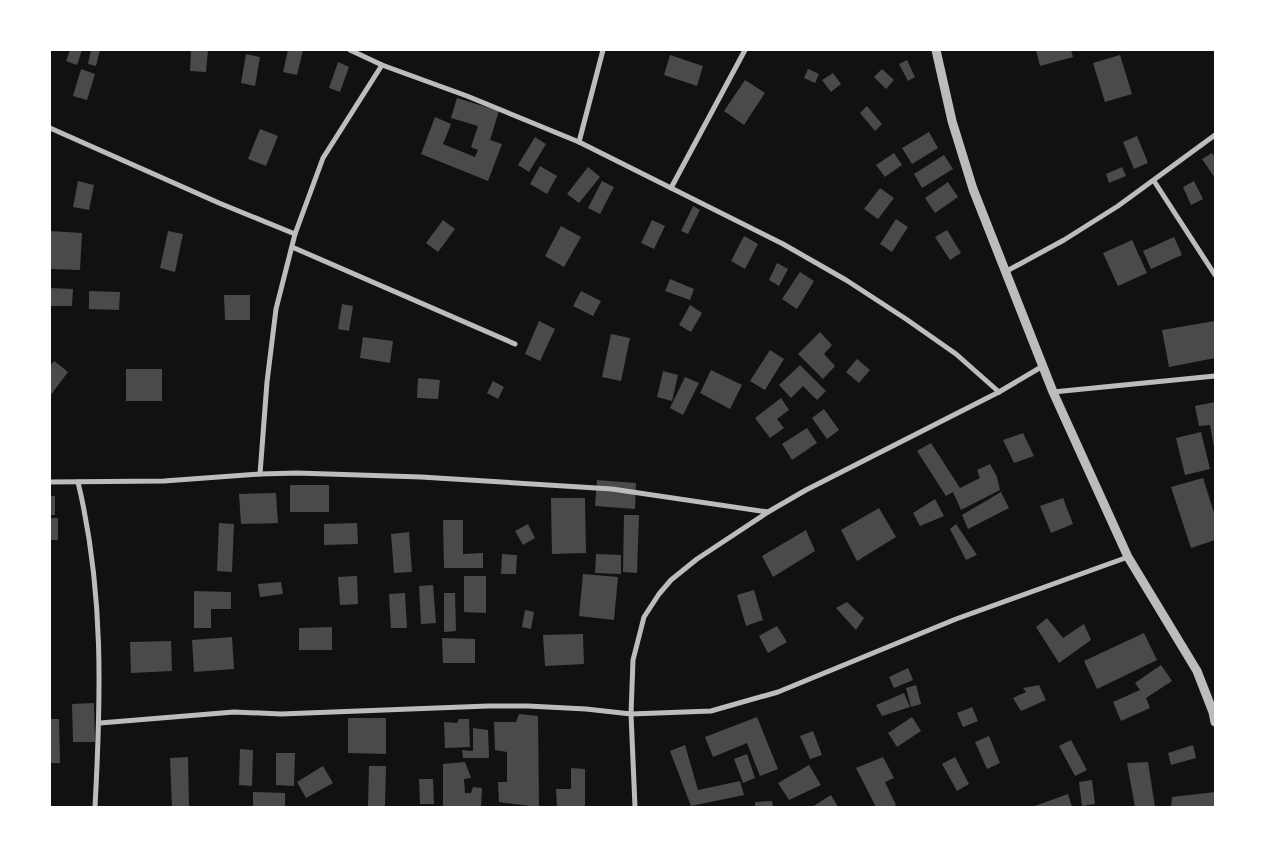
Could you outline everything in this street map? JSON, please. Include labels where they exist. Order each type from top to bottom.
[{"type":"street","points":[[350,50],[382,66],[467,96],[579,142],[783,244],[846,280],[906,319],[956,354],[999,392]]},
{"type":"street","points":[[579,142],[603,50]]},
{"type":"street","points":[[671,188],[744,50]]},
{"type":"street","points":[[936,50],[957,138],[973,189],[1052,392],[1128,557],[1197,671],[1215,722]]},
{"type":"street","points":[[260,474],[267,382],[276,309],[295,234],[323,158],[382,66]]},
{"type":"street","points":[[50,128],[219,203],[295,234]]},
{"type":"street","points":[[1005,272],[1064,240],[1154,182],[1215,135]]},
{"type":"street","points":[[1154,182],[1215,275]]},
{"type":"street","points":[[292,247],[515,344]]},
{"type":"street","points":[[635,807],[631,714],[633,660],[644,618],[659,594],[671,580],[697,559],[768,512],[806,490],[999,392],[1043,366]]},
{"type":"street","points":[[1052,392],[1215,376]]},
{"type":"street","points":[[50,482],[164,481],[297,473],[421,477],[612,489],[768,512]]},
{"type":"street","points":[[78,482],[87,518],[100,638],[100,723],[95,807]]},
{"type":"street","points":[[100,723],[234,712],[281,714],[488,706],[586,709],[631,714],[711,711],[778,692],[956,619],[1128,557]]},
{"type":"building","points":[[70,50],[82,50],[77,65],[66,61]]},
{"type":"building","points":[[91,50],[100,50],[96,66],[88,64]]},
{"type":"building","points":[[191,50],[208,50],[206,72],[190,71]]},
{"type":"building","points":[[288,50],[303,50],[297,75],[283,72]]},
{"type":"building","points":[[1036,50],[1071,50],[1073,57],[1040,66]]},
{"type":"building","points":[[246,54],[260,57],[255,86],[241,83]]},
{"type":"building","points":[[670,55],[703,66],[697,86],[664,75]]},
{"type":"building","points":[[1120,55],[1132,94],[1105,102],[1093,63]]},
{"type":"building","points":[[907,60],[915,77],[908,81],[899,64]]},
{"type":"building","points":[[338,62],[349,67],[340,92],[329,88]]},
{"type":"building","points":[[81,69],[95,74],[87,100],[73,96]]},
{"type":"building","points":[[808,69],[819,74],[815,83],[804,78]]},
{"type":"building","points":[[882,69],[894,80],[886,89],[874,77]]},
{"type":"building","points":[[833,73],[841,84],[831,92],[822,80]]},
{"type":"building","points":[[745,80],[765,93],[744,125],[724,111]]},
{"type":"building","points":[[457,98],[499,111],[490,140],[502,144],[488,181],[421,154],[435,117],[451,124],[443,144],[475,157],[478,150],[471,147],[478,126],[451,118]]},
{"type":"building","points":[[867,106],[882,124],[875,131],[860,113]]},
{"type":"building","points":[[260,129],[278,136],[266,166],[248,159]]},
{"type":"building","points":[[929,132],[938,148],[912,164],[902,148]]},
{"type":"building","points":[[1137,136],[1148,163],[1134,169],[1123,142]]},
{"type":"building","points":[[535,137],[546,144],[529,172],[518,165]]},
{"type":"building","points":[[894,153],[902,165],[885,177],[876,165]]},
{"type":"building","points":[[1212,153],[1215,157],[1215,178],[1202,159]]},
{"type":"building","points":[[944,155],[953,169],[922,188],[914,174]]},
{"type":"building","points":[[540,166],[557,176],[547,194],[530,184]]},
{"type":"building","points":[[588,167],[600,177],[579,203],[567,194]]},
{"type":"building","points":[[1122,167],[1126,176],[1109,183],[1106,174]]},
{"type":"building","points":[[78,181],[94,185],[89,210],[73,207]]},
{"type":"building","points":[[602,181],[614,187],[600,214],[588,208]]},
{"type":"building","points":[[1194,181],[1203,199],[1191,205],[1183,187]]},
{"type":"building","points":[[948,182],[958,197],[935,213],[925,198]]},
{"type":"building","points":[[880,188],[894,198],[878,219],[864,209]]},
{"type":"building","points":[[693,206],[700,210],[688,234],[681,231]]},
{"type":"building","points":[[896,219],[908,227],[892,252],[880,244]]},
{"type":"building","points":[[443,220],[455,229],[438,252],[426,243]]},
{"type":"building","points":[[652,220],[665,226],[654,249],[641,243]]},
{"type":"building","points":[[561,226],[581,237],[564,267],[545,256]]},
{"type":"building","points":[[947,230],[961,253],[950,260],[935,237]]},
{"type":"building","points":[[50,231],[82,233],[80,270],[50,269]]},
{"type":"building","points":[[168,231],[183,234],[175,272],[160,268]]},
{"type":"building","points":[[744,236],[758,244],[745,269],[731,261]]},
{"type":"building","points":[[1174,237],[1182,255],[1151,269],[1143,251]]},
{"type":"building","points":[[1132,240],[1147,273],[1118,286],[1103,253]]},
{"type":"building","points":[[777,263],[788,269],[779,286],[769,280]]},
{"type":"building","points":[[800,272],[814,281],[797,309],[782,299]]},
{"type":"building","points":[[670,279],[694,289],[690,300],[665,291]]},
{"type":"building","points":[[50,288],[73,289],[72,306],[50,306]]},
{"type":"building","points":[[89,291],[120,292],[119,310],[89,309]]},
{"type":"building","points":[[581,291],[601,301],[593,316],[573,306]]},
{"type":"building","points":[[224,295],[250,295],[250,320],[225,320]]},
{"type":"building","points":[[342,304],[353,306],[349,331],[338,329]]},
{"type":"building","points":[[690,305],[702,313],[691,332],[679,325]]},
{"type":"building","points":[[539,321],[555,329],[540,361],[525,354]]},
{"type":"building","points":[[1215,321],[1215,358],[1169,367],[1162,330]]},
{"type":"building","points":[[820,332],[832,345],[824,354],[835,366],[823,379],[798,354]]},
{"type":"building","points":[[611,334],[630,338],[621,381],[602,377]]},
{"type":"building","points":[[363,337],[393,341],[390,363],[360,358]]},
{"type":"building","points":[[770,350],[784,359],[765,390],[750,381]]},
{"type":"building","points":[[857,359],[870,370],[859,383],[846,372]]},
{"type":"building","points":[[54,361],[68,372],[50,396],[50,366]]},
{"type":"building","points":[[800,365],[826,391],[817,400],[803,386],[791,398],[779,385]]},
{"type":"building","points":[[126,369],[162,369],[162,401],[126,401]]},
{"type":"building","points":[[711,370],[742,385],[730,409],[700,393]]},
{"type":"building","points":[[663,371],[678,375],[672,401],[657,397]]},
{"type":"building","points":[[685,377],[699,383],[683,415],[670,408]]},
{"type":"building","points":[[418,378],[440,380],[438,399],[417,398]]},
{"type":"building","points":[[493,381],[504,387],[498,399],[487,393]]},
{"type":"building","points":[[781,398],[789,410],[777,419],[784,428],[770,438],[755,418]]},
{"type":"building","points":[[1215,402],[1214,447],[1210,425],[1199,426],[1195,406]]},
{"type":"building","points":[[824,409],[839,430],[827,439],[812,418]]},
{"type":"building","points":[[807,428],[817,443],[792,460],[782,444]]},
{"type":"building","points":[[1201,432],[1210,469],[1185,475],[1176,438]]},
{"type":"building","points":[[1023,433],[1034,456],[1014,463],[1003,440]]},
{"type":"building","points":[[931,443],[960,488],[980,478],[977,470],[990,464],[997,477],[1000,490],[961,510],[953,492],[946,496],[917,451]]},
{"type":"building","points":[[1203,478],[1215,516],[1215,540],[1191,548],[1171,487]]},
{"type":"building","points":[[597,480],[636,483],[635,509],[595,506]]},
{"type":"building","points":[[290,485],[329,485],[329,512],[290,512]]},
{"type":"building","points":[[1001,492],[1009,508],[968,529],[962,515]]},
{"type":"building","points":[[276,493],[278,523],[241,524],[239,494]]},
{"type":"building","points":[[50,496],[55,496],[55,515],[50,515]]},
{"type":"building","points":[[551,498],[585,498],[586,553],[552,554]]},
{"type":"building","points":[[1063,498],[1073,524],[1051,533],[1040,506]]},
{"type":"building","points":[[935,499],[944,516],[920,526],[913,513]]},
{"type":"building","points":[[879,508],[896,537],[857,561],[841,530]]},
{"type":"building","points":[[624,515],[639,515],[637,573],[623,572]]},
{"type":"building","points":[[50,518],[58,518],[58,540],[50,540]]},
{"type":"building","points":[[443,520],[463,520],[463,554],[483,553],[483,568],[444,568]]},
{"type":"building","points":[[219,523],[234,524],[232,572],[217,571]]},
{"type":"building","points":[[357,523],[358,544],[324,545],[324,524]]},
{"type":"building","points":[[528,524],[535,538],[523,545],[515,531]]},
{"type":"building","points":[[956,524],[977,555],[966,560],[950,529]]},
{"type":"building","points":[[806,530],[815,551],[773,577],[762,556]]},
{"type":"building","points":[[409,532],[412,572],[394,573],[391,534]]},
{"type":"building","points":[[502,554],[517,555],[516,574],[501,574]]},
{"type":"building","points":[[596,554],[621,555],[621,574],[595,573]]},
{"type":"building","points":[[583,574],[618,577],[614,620],[579,616]]},
{"type":"building","points":[[357,576],[358,604],[340,605],[338,577]]},
{"type":"building","points":[[464,576],[486,576],[486,613],[464,612]]},
{"type":"building","points":[[281,582],[283,594],[260,597],[258,584]]},
{"type":"building","points":[[433,585],[436,623],[421,624],[419,586]]},
{"type":"building","points":[[754,590],[763,620],[746,626],[737,595]]},
{"type":"building","points":[[194,591],[231,592],[231,609],[211,609],[211,628],[194,628]]},
{"type":"building","points":[[405,593],[407,628],[391,628],[389,594]]},
{"type":"building","points":[[444,593],[455,593],[456,631],[444,632]]},
{"type":"building","points":[[847,602],[864,618],[856,630],[836,608]]},
{"type":"building","points":[[525,610],[534,612],[531,629],[522,627]]},
{"type":"building","points":[[1047,618],[1063,638],[1084,624],[1091,640],[1059,663],[1036,627]]},
{"type":"building","points":[[777,626],[787,642],[768,653],[759,636]]},
{"type":"building","points":[[332,627],[332,650],[299,650],[299,628]]},
{"type":"building","points":[[1144,633],[1157,660],[1097,689],[1084,661]]},
{"type":"building","points":[[583,634],[584,664],[545,666],[543,635]]},
{"type":"building","points":[[232,637],[234,669],[194,672],[192,640]]},
{"type":"building","points":[[442,638],[475,639],[475,663],[443,663]]},
{"type":"building","points":[[171,641],[172,671],[131,673],[130,642]]},
{"type":"building","points":[[1161,665],[1172,681],[1146,698],[1150,708],[1121,721],[1113,702],[1140,690],[1135,683]]},
{"type":"building","points":[[908,668],[913,680],[894,688],[889,677]]},
{"type":"building","points":[[916,685],[921,704],[911,707],[906,688]]},
{"type":"building","points":[[1039,685],[1046,700],[1021,711],[1013,698],[1026,692],[1023,688]]},
{"type":"building","points":[[904,693],[910,707],[882,716],[876,705]]},
{"type":"building","points":[[94,703],[95,742],[73,742],[72,704]]},
{"type":"building","points":[[972,707],[978,721],[963,727],[957,713]]},
{"type":"building","points":[[519,714],[538,716],[539,807],[499,802],[498,782],[507,782],[507,752],[495,750],[494,722],[516,722]]},
{"type":"building","points":[[757,717],[778,769],[760,776],[747,743],[713,757],[705,737]]},
{"type":"building","points":[[912,717],[921,731],[897,747],[888,733]]},
{"type":"building","points":[[348,718],[386,718],[386,754],[348,753]]},
{"type":"building","points":[[50,719],[59,719],[60,763],[50,763]]},
{"type":"building","points":[[459,719],[469,719],[470,747],[445,748],[444,722],[457,723]]},
{"type":"building","points":[[473,728],[488,730],[489,758],[463,758],[462,750],[473,751]]},
{"type":"building","points":[[813,731],[822,755],[810,759],[800,736]]},
{"type":"building","points":[[989,736],[1000,763],[987,769],[975,742]]},
{"type":"building","points":[[1071,740],[1087,770],[1075,776],[1059,746]]},
{"type":"building","points":[[685,745],[698,790],[740,781],[744,795],[691,806],[670,751]]},
{"type":"building","points":[[1193,745],[1196,758],[1171,765],[1168,753]]},
{"type":"building","points":[[240,749],[253,750],[252,786],[239,785]]},
{"type":"building","points":[[276,753],[295,753],[294,786],[276,785]]},
{"type":"building","points":[[747,754],[755,778],[743,783],[734,759]]},
{"type":"building","points":[[188,757],[189,807],[172,807],[170,758]]},
{"type":"building","points":[[883,757],[894,778],[885,782],[896,805],[892,807],[876,807],[856,768]]},
{"type":"building","points":[[955,757],[969,784],[957,791],[942,764]]},
{"type":"building","points":[[465,762],[471,778],[464,779],[465,793],[471,793],[473,787],[482,788],[481,807],[443,807],[443,764]]},
{"type":"building","points":[[1148,762],[1155,807],[1135,807],[1127,763]]},
{"type":"building","points":[[809,765],[821,785],[789,800],[778,783]]},
{"type":"building","points":[[323,766],[333,783],[306,798],[297,782]]},
{"type":"building","points":[[369,766],[386,766],[385,806],[368,806]]},
{"type":"building","points":[[571,768],[585,769],[585,807],[557,807],[556,789],[571,789]]},
{"type":"building","points":[[419,779],[433,779],[434,804],[420,804]]},
{"type":"building","points":[[1092,780],[1095,804],[1082,806],[1079,782]]},
{"type":"building","points":[[253,792],[285,793],[285,807],[253,807]]},
{"type":"building","points":[[1215,792],[1215,806],[1171,807],[1172,797]]},
{"type":"building","points":[[1068,794],[1072,807],[1032,807]]},
{"type":"building","points":[[831,795],[838,807],[812,807]]},
{"type":"building","points":[[772,801],[773,807],[755,807],[755,802]]}]
